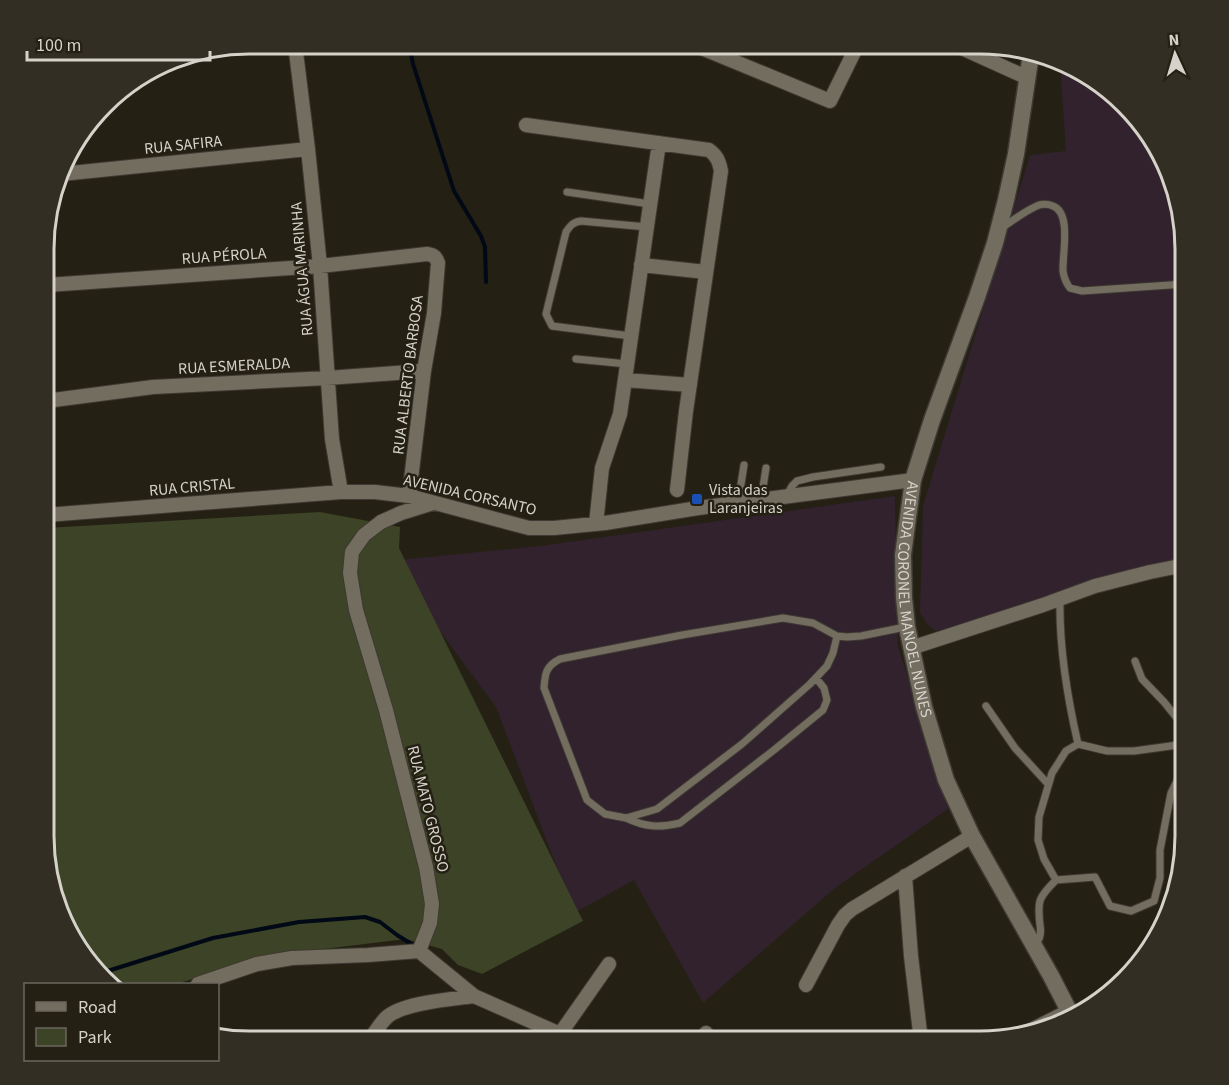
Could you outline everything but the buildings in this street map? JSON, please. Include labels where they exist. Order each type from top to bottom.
[{"type":"street","name":"RUA ÁGUA MARINHA","points":[[296,54],[320,266],[332,439],[341,492]]},
{"type":"street","points":[[716,54],[830,101],[853,54]]},
{"type":"street","points":[[974,54],[1028,78]]},
{"type":"street","name":"AVENIDA CORONEL MANOEL NUNES","points":[[1030,61],[1016,154],[998,231],[913,480],[903,555],[904,598],[910,648],[924,707],[946,780],[972,836],[1051,976],[1068,1010]]},
{"type":"street","points":[[526,125],[709,150],[720,162],[721,171],[677,490]]},
{"type":"street","points":[[596,524],[602,468],[620,414],[659,143]]},
{"type":"street","name":"RUA SAFIRA","points":[[70,173],[308,149]]},
{"type":"street","name":"RUA PÉROLA","points":[[54,285],[320,266],[427,254],[437,258]]},
{"type":"street","name":"RUA ALBERTO BARBOSA","points":[[409,496],[424,371],[434,313],[437,258]]},
{"type":"street","points":[[641,266],[706,272]]},
{"type":"street","name":"RUA ESMERALDA","points":[[54,400],[153,387],[424,371]]},
{"type":"street","points":[[625,380],[690,385]]},
{"type":"street","name":"AVENIDA CORSANTO","points":[[341,492],[375,492],[409,496],[529,528],[554,528],[913,480]]},
{"type":"street","name":"RUA CRISTAL","points":[[54,514],[341,492]]},
{"type":"street","name":"RUA MATO GROSSO","points":[[419,951],[430,923],[432,904],[426,867],[386,710],[356,610],[350,573],[351,552],[364,535],[381,522],[434,503]]},
{"type":"street","points":[[910,648],[1095,586],[1175,567]]},
{"type":"street","points":[[806,985],[844,915],[972,836]]},
{"type":"street","points":[[905,876],[920,1031]]},
{"type":"street","points":[[201,983],[257,964],[292,958],[419,951],[474,996],[545,1031]]},
{"type":"street","points":[[561,1031],[609,964]]},
{"type":"street","points":[[376,1031],[386,1018],[396,1011],[474,996]]},
{"type":"lane","points":[[567,192],[650,204]]},
{"type":"lane","points":[[998,231],[1041,204],[1050,204],[1058,208],[1063,215],[1063,272],[1070,288],[1082,291],[1175,285]]},
{"type":"lane","points":[[631,336],[552,326],[546,314],[566,232],[571,225],[581,221],[647,227]]},
{"type":"lane","points":[[576,359],[627,364]]},
{"type":"lane","points":[[738,503],[744,465]]},
{"type":"lane","points":[[786,497],[797,482],[813,477],[881,467]]},
{"type":"lane","points":[[761,500],[766,468]]},
{"type":"lane","points":[[1060,599],[1059,629],[1069,706],[1078,744]]},
{"type":"lane","points":[[816,678],[824,688],[827,700],[823,710],[680,823],[663,827],[639,824],[626,818],[605,814],[587,800],[544,688],[545,673],[553,663],[560,659],[783,618],[813,623],[837,636],[847,637],[907,627]]},
{"type":"lane","points":[[626,818],[657,809],[742,744],[816,678],[833,653],[837,636]]},
{"type":"lane","points":[[1135,661],[1142,679],[1175,716]]},
{"type":"lane","points":[[986,706],[1015,748],[1048,784]]},
{"type":"lane","points":[[1056,880],[1044,859],[1038,840],[1039,817],[1052,773],[1066,751],[1078,744],[1107,751],[1134,751],[1175,745]]},
{"type":"lane","points":[[1032,943],[1039,939],[1041,933],[1039,901],[1043,893],[1056,880],[1095,877],[1110,906],[1131,911],[1154,902],[1160,878],[1160,850],[1171,793],[1175,785]]},
{"type":"shaded area","points":[[1060,72],[1099,94],[1127,121],[1155,163],[1168,199],[1175,237],[1175,564],[954,628],[936,631],[926,623],[920,612],[923,506],[1030,155],[1066,151]]},
{"type":"shaded area","points":[[895,496],[898,646],[948,809],[835,888],[703,1003],[634,880],[574,913],[496,707],[388,561],[540,546]]},
{"type":"green space","points":[[320,512],[400,527],[399,548],[583,921],[482,974],[458,965],[442,949],[406,939],[258,957],[180,983],[121,983],[102,964],[80,933],[61,886],[54,848],[54,528]]},
{"type":"waterway","points":[[411,54],[454,191],[481,236],[485,247],[486,282]]},
{"type":"waterway","points":[[108,971],[213,938],[299,922],[365,917],[380,922],[413,945]]},
{"type":"place","name":"Vista das Laranjeiras","points":[[697,499]]}]
